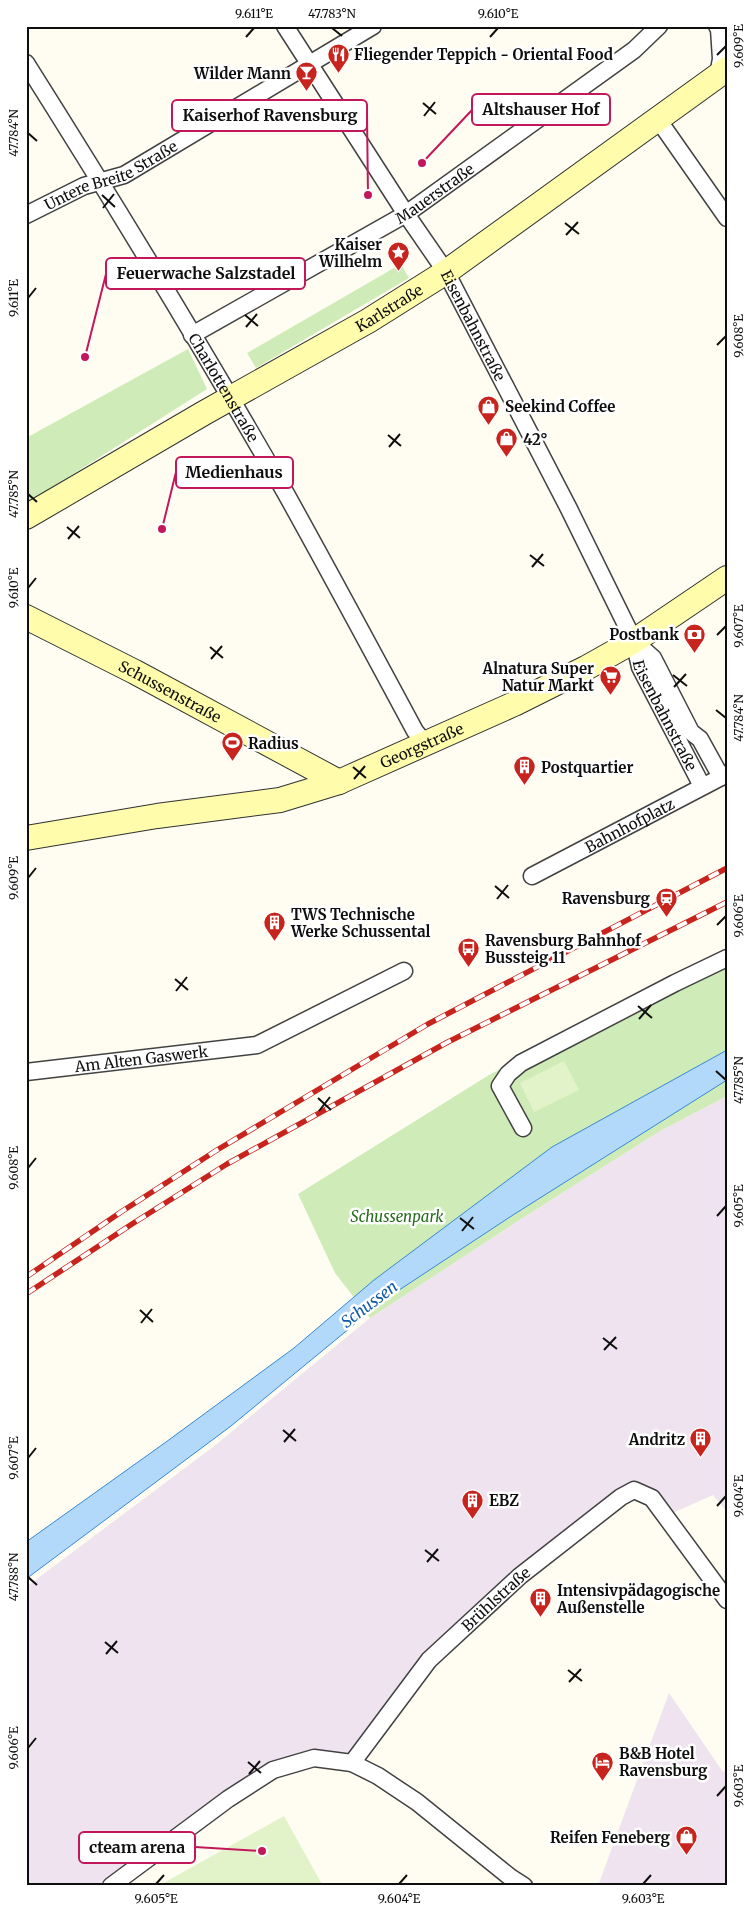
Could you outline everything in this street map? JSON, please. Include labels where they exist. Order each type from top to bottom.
[{"type":"main road","name":"Karlstraße","points":[[28,516],[368,321],[446,272],[722,72]]},
{"type":"main road","name":"Georgstraße","points":[[26,838],[157,816],[280,800],[339,782],[425,742],[514,704],[586,668],[634,641],[727,578]]},
{"type":"main road","name":"Schussenstraße","points":[[26,617],[135,672],[339,782]]},
{"type":"street","name":"Eisenbahnstraße","points":[[285,26],[406,214],[446,272],[565,500],[634,641],[640,667],[702,786]]},
{"type":"street","name":"Untere Breite Straße","points":[[26,215],[84,186],[124,175],[373,26]]},
{"type":"street","name":"Mauerstraße","points":[[192,335],[406,214],[634,50],[659,26]]},
{"type":"street","points":[[721,28],[722,72]]},
{"type":"street","name":"Charlottenstraße","points":[[26,63],[101,181],[230,399],[288,499],[416,731],[425,742]]},
{"type":"street","points":[[657,118],[727,218]]},
{"type":"street","name":"Eisenbahnstraße","points":[[634,641],[653,658],[691,732],[700,739],[724,775]]},
{"type":"street","name":"Bahnhofplatz","points":[[532,876],[724,775]]},
{"type":"street","points":[[523,1128],[500,1086],[508,1074],[521,1063],[727,958]]},
{"type":"street","name":"Am Alten Gaswerk","points":[[26,1072],[257,1045],[404,971]]},
{"type":"street","name":"Brühlstraße","points":[[352,1763],[429,1660],[520,1576],[621,1497],[634,1490],[652,1498],[727,1600]]},
{"type":"street","points":[[111,1886],[228,1799],[273,1770],[314,1758],[352,1763],[378,1776],[417,1802],[510,1877],[524,1886]]},
{"type":"shaded area","points":[[727,1096],[727,1512],[713,1495],[666,1516],[634,1490],[429,1660],[352,1763],[273,1770],[111,1886],[26,1886],[26,1587],[213,1447],[370,1318],[660,1131]]},
{"type":"shaded area","points":[[669,1693],[723,1772],[727,1769],[727,1886],[598,1886]]},
{"type":"green space","points":[[401,264],[409,278],[256,368],[247,353]]},
{"type":"green space","points":[[188,349],[207,389],[26,504],[26,438]]},
{"type":"green space","name":"Schussenpark","points":[[727,950],[727,1096],[660,1131],[370,1318],[335,1273],[298,1194],[489,1075]]},
{"type":"green space","points":[[564,1061],[579,1090],[534,1112],[520,1083]]},
{"type":"green space","points":[[284,1816],[323,1886],[158,1886]]},
{"type":"water","name":"Schussen","points":[[727,1050],[727,1080],[513,1215],[384,1300],[231,1426],[26,1579],[26,1542],[294,1348],[374,1280],[552,1147]]},
{"type":"railway","points":[[26,1277],[121,1212],[217,1150],[428,1024],[727,868]]},
{"type":"railway","points":[[26,1294],[227,1164],[446,1043],[727,902]]},
{"type":"place","name":"Fliegender Teppich - Oriental Food","points":[[338,73]]},
{"type":"place","name":"Wilder Mann","points":[[307,92]]},
{"type":"place","name":"Altshauser Hof","points":[[422,163]]},
{"type":"place","name":"Kaiserhof Ravensburg","points":[[368,195]]},
{"type":"place","name":"Kaiser Wilhelm","points":[[398,272]]},
{"type":"place","name":"Feuerwache Salzstadel","points":[[85,357]]},
{"type":"place","name":"Seekind Coffee","points":[[489,425]]},
{"type":"place","name":"42°","points":[[507,458]]},
{"type":"place","name":"Medienhaus","points":[[162,529]]},
{"type":"place","name":"Postbank","points":[[695,653]]},
{"type":"place","name":"Alnatura Super Natur Markt","points":[[610,696]]},
{"type":"place","name":"Radius","points":[[232,762]]},
{"type":"place","name":"Postquartier","points":[[525,786]]},
{"type":"place","name":"Ravensburg","points":[[666,917]]},
{"type":"place","name":"TWS Technische Werke Schussental","points":[[275,942]]},
{"type":"place","name":"Ravensburg Bahnhof Bussteig 11","points":[[469,968]]},
{"type":"place","name":"Andritz","points":[[701,1458]]},
{"type":"place","name":"EBZ","points":[[473,1519]]},
{"type":"place","name":"Intensivpädagogische Außenstelle","points":[[541,1618]]},
{"type":"place","name":"B&B Hotel Ravensburg","points":[[603,1781]]},
{"type":"place","name":"cteam arena","points":[[262,1851]]},
{"type":"place","name":"Reifen Feneberg","points":[[686,1856]]}]
